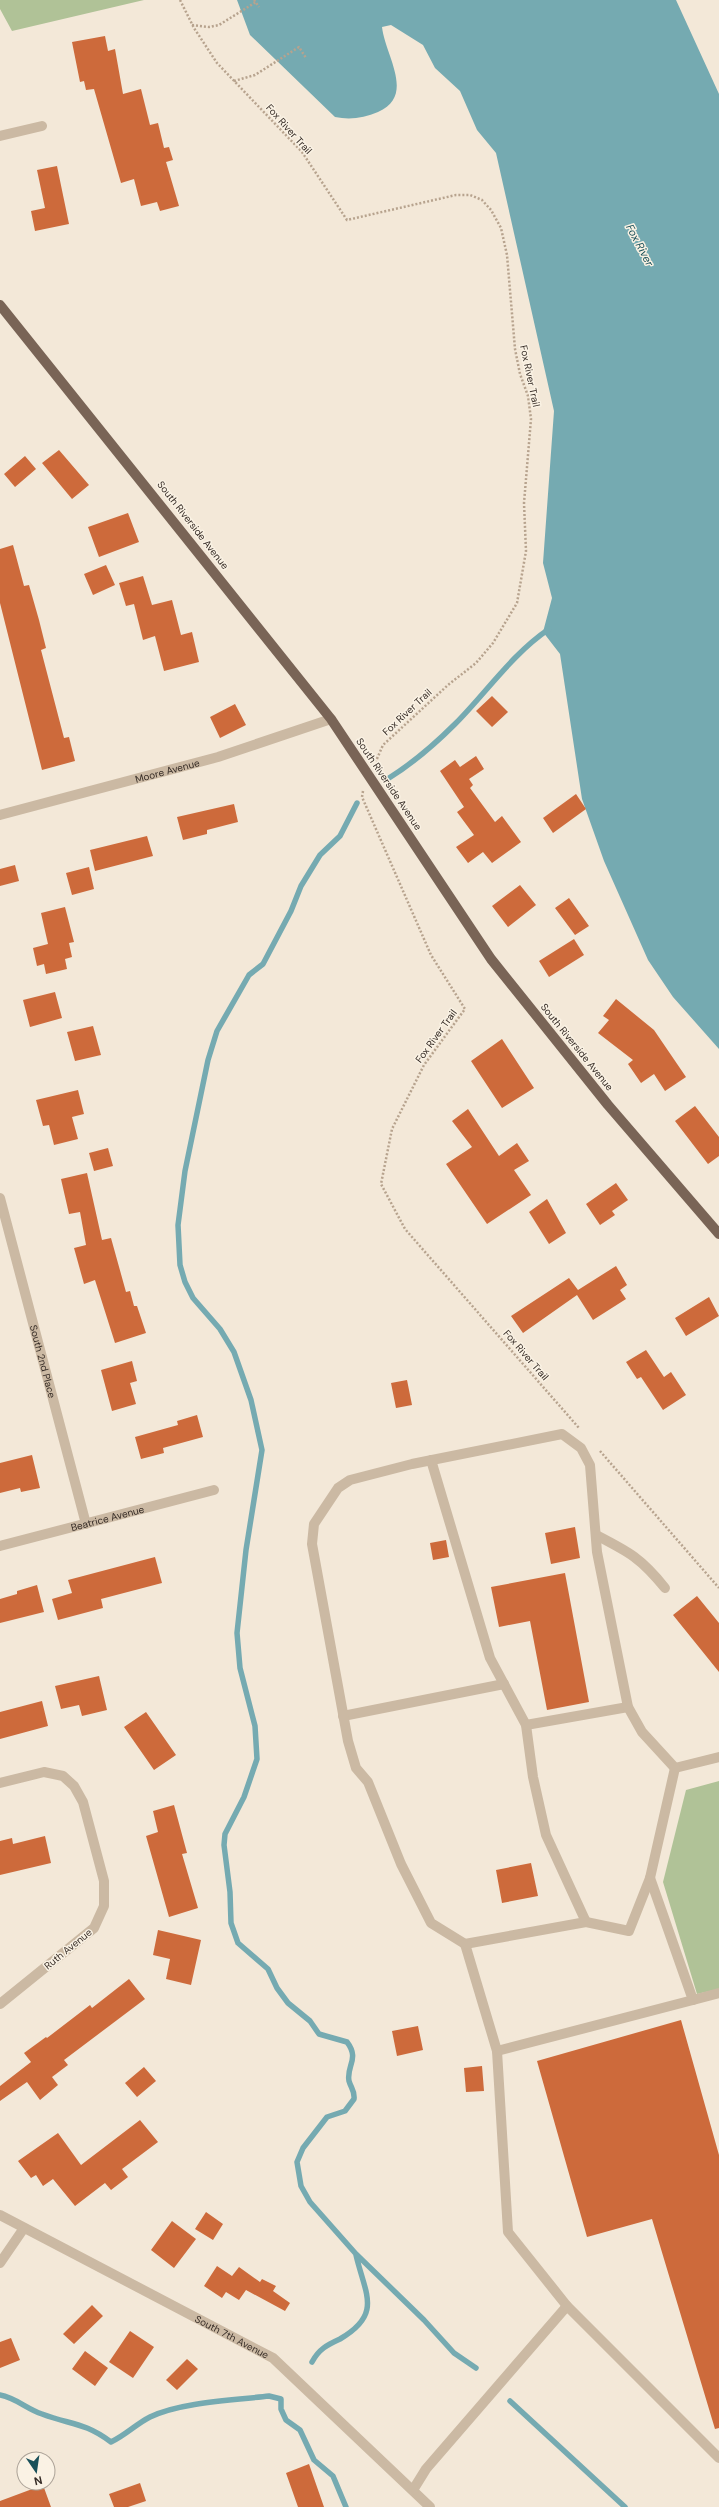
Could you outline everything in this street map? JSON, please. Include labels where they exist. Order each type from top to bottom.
[{"type":"main road","name":"South Riverside Avenue","points":[[0,305],[37,348],[331,719],[491,959],[608,1105],[719,1234]]},
{"type":"street","points":[[0,136],[42,126]]},
{"type":"street","name":"Moore Avenue","points":[[0,814],[218,758],[331,719]]},
{"type":"street","name":"South 2nd Place","points":[[0,1198],[86,1524]]},
{"type":"street","points":[[675,1768],[642,1732],[628,1707],[597,1552],[590,1465],[581,1448],[569,1437],[562,1434],[431,1460],[350,1480],[338,1488],[314,1524],[312,1544],[343,1716],[356,1768],[368,1782],[401,1864],[431,1923],[465,1944],[497,2051],[508,2232],[566,2306],[719,2458]]},
{"type":"street","points":[[431,1460],[490,1658],[526,1725],[533,1778],[546,1835],[586,1922]]},
{"type":"street","name":"Beatrice Avenue","points":[[0,1546],[214,1490]]},
{"type":"street","points":[[596,1534],[631,1554],[646,1565],[665,1588]]},
{"type":"street","points":[[343,1716],[504,1684]]},
{"type":"street","points":[[526,1725],[628,1707]]},
{"type":"street","points":[[675,1768],[719,1757]]},
{"type":"street","points":[[465,1944],[586,1922],[628,1931],[650,1878],[675,1768]]},
{"type":"street","name":"Ruth Avenue","points":[[0,1782],[44,1772],[63,1776],[74,1786],[83,1802],[104,1881],[104,1906],[94,1928],[0,2004]]},
{"type":"street","points":[[650,1878],[693,2000]]},
{"type":"street","points":[[497,2051],[719,1993]]},
{"type":"street","name":"South 7th Avenue","points":[[0,2215],[273,2358],[430,2507]]},
{"type":"street","points":[[0,2263],[24,2228]]},
{"type":"street","points":[[413,2490],[426,2469],[566,2306]]},
{"type":"path","name":"Fox River Trail","points":[[180,0],[192,25],[217,63],[302,152],[347,220],[456,195],[470,195],[482,200],[491,210],[501,228],[507,255],[515,348],[520,374],[528,396],[531,420],[524,503],[526,551],[517,603],[493,643],[476,663],[448,685],[383,745],[369,775],[362,796],[432,955],[465,1009],[424,1066],[392,1129],[381,1184],[405,1229],[583,1432]]},
{"type":"path","points":[[192,25],[209,27],[219,25],[255,1],[259,7]]},
{"type":"path","points":[[234,81],[259,73],[299,47],[306,58]]},
{"type":"path","points":[[599,1450],[719,1588]]},
{"type":"green space","points":[[0,0],[144,0],[12,31],[0,9]]},
{"type":"green space","points":[[719,1781],[719,1989],[697,1994],[663,1882],[686,1790]]},
{"type":"water","name":"Fox River","points":[[237,0],[676,0],[719,94],[719,1049],[673,997],[648,960],[604,861],[582,799],[560,654],[543,632],[552,598],[543,563],[554,411],[496,153],[477,130],[460,91],[435,68],[423,45],[391,25],[382,27],[395,74],[397,85],[395,96],[389,105],[378,112],[362,117],[341,118],[335,117],[250,35]]},
{"type":"building","points":[[105,36],[108,51],[115,49],[123,94],[141,89],[150,125],[158,123],[164,148],[169,147],[173,160],[166,162],[179,206],[160,211],[157,202],[141,206],[134,179],[121,183],[94,89],[86,90],[84,81],[80,82],[72,42]]},
{"type":"building","points":[[57,166],[69,224],[35,231],[31,211],[45,208],[37,170]]},
{"type":"building","points":[[59,450],[89,485],[72,499],[42,463]]},
{"type":"building","points":[[25,456],[36,469],[15,487],[4,474]]},
{"type":"building","points":[[128,513],[139,542],[99,557],[88,527]]},
{"type":"building","points":[[13,545],[24,586],[29,585],[46,648],[41,650],[64,738],[69,737],[75,761],[42,770],[0,603],[0,549]]},
{"type":"building","points":[[106,565],[115,585],[93,595],[84,574]]},
{"type":"building","points":[[143,576],[152,605],[172,600],[181,635],[192,632],[199,662],[164,671],[155,636],[143,640],[134,604],[126,606],[119,583]]},
{"type":"building","points":[[492,696],[508,712],[492,727],[476,711]]},
{"type":"building","points":[[235,704],[246,725],[220,738],[210,717]]},
{"type":"building","points":[[476,756],[484,769],[469,779],[473,785],[470,788],[495,822],[502,816],[521,842],[492,863],[483,852],[468,863],[456,847],[474,835],[457,812],[464,807],[440,771],[455,760],[460,767]]},
{"type":"building","points":[[576,794],[586,809],[553,833],[543,818]]},
{"type":"building","points":[[234,804],[238,822],[207,830],[207,834],[183,840],[177,817]]},
{"type":"building","points":[[147,836],[153,856],[95,871],[90,850]]},
{"type":"building","points":[[15,865],[19,881],[0,886],[0,869]]},
{"type":"building","points":[[89,867],[94,889],[72,895],[66,873]]},
{"type":"building","points":[[520,885],[536,905],[508,927],[492,906]]},
{"type":"building","points":[[569,898],[589,926],[575,935],[555,908]]},
{"type":"building","points":[[65,907],[74,942],[69,943],[72,957],[65,959],[67,969],[46,974],[44,964],[37,966],[33,948],[48,944],[41,913]]},
{"type":"building","points":[[574,939],[584,955],[549,977],[539,961]]},
{"type":"building","points":[[55,992],[62,1018],[30,1027],[23,1000]]},
{"type":"building","points":[[616,999],[654,1030],[686,1077],[665,1091],[654,1074],[641,1083],[628,1064],[633,1060],[598,1033],[609,1020],[603,1016]]},
{"type":"building","points":[[93,1026],[101,1055],[75,1061],[67,1032]]},
{"type":"building","points":[[502,1039],[534,1088],[502,1108],[471,1061]]},
{"type":"building","points":[[78,1090],[84,1114],[72,1117],[78,1139],[54,1145],[49,1125],[43,1126],[36,1100]]},
{"type":"building","points":[[695,1106],[719,1137],[719,1156],[708,1164],[675,1121]]},
{"type":"building","points":[[468,1109],[499,1156],[517,1143],[529,1161],[514,1170],[531,1195],[487,1224],[446,1164],[472,1147],[452,1121]]},
{"type":"building","points":[[108,1148],[113,1166],[94,1171],[89,1153]]},
{"type":"building","points":[[87,1173],[102,1240],[111,1238],[126,1292],[130,1291],[134,1306],[137,1306],[146,1333],[115,1343],[95,1280],[84,1284],[74,1248],[86,1245],[80,1212],[69,1214],[61,1179]]},
{"type":"building","points":[[616,1183],[628,1200],[612,1211],[615,1215],[600,1225],[586,1204]]},
{"type":"building","points":[[547,1199],[566,1233],[549,1244],[529,1212]]},
{"type":"building","points":[[616,1266],[627,1285],[620,1290],[626,1299],[593,1320],[577,1295],[523,1333],[511,1316],[569,1278],[578,1290]]},
{"type":"building","points":[[709,1297],[719,1316],[686,1336],[675,1318]]},
{"type":"building","points":[[646,1350],[664,1377],[671,1372],[686,1395],[663,1410],[641,1377],[637,1379],[626,1362]]},
{"type":"building","points":[[132,1361],[137,1381],[130,1383],[136,1404],[112,1411],[101,1370]]},
{"type":"building","points":[[407,1380],[412,1405],[396,1408],[391,1383]]},
{"type":"building","points":[[197,1415],[203,1437],[163,1448],[164,1453],[141,1459],[135,1437],[178,1425],[177,1421]]},
{"type":"building","points":[[32,1455],[40,1488],[21,1492],[20,1488],[0,1493],[0,1463]]},
{"type":"building","points":[[575,1527],[580,1558],[551,1564],[545,1533]]},
{"type":"building","points":[[446,1540],[449,1557],[433,1560],[430,1543]]},
{"type":"building","points":[[155,1557],[162,1583],[101,1599],[103,1608],[58,1620],[52,1599],[72,1593],[68,1580]]},
{"type":"building","points":[[565,1573],[589,1702],[547,1710],[530,1621],[499,1627],[491,1587]]},
{"type":"building","points":[[37,1585],[44,1612],[0,1623],[0,1599],[17,1594],[17,1591]]},
{"type":"building","points":[[697,1596],[719,1623],[719,1672],[673,1615]]},
{"type":"building","points":[[99,1676],[107,1710],[82,1716],[79,1705],[61,1709],[55,1686]]},
{"type":"building","points":[[42,1701],[48,1726],[0,1739],[0,1712]]},
{"type":"building","points":[[146,1712],[176,1755],[154,1770],[124,1727]]},
{"type":"building","points":[[174,1805],[187,1853],[182,1854],[198,1908],[169,1917],[146,1836],[158,1832],[153,1811]]},
{"type":"building","points":[[45,1836],[51,1863],[0,1875],[0,1841],[12,1838],[13,1844]]},
{"type":"building","points":[[531,1863],[538,1896],[502,1903],[496,1870]]},
{"type":"building","points":[[158,1930],[201,1940],[191,1985],[166,1979],[170,1959],[153,1955]]},
{"type":"building","points":[[129,1979],[145,1999],[64,2060],[68,2065],[52,2077],[58,2085],[40,2100],[27,2082],[0,2101],[0,2086],[31,2062],[24,2053],[46,2037],[47,2038],[90,2005],[92,2008]]},
{"type":"building","points":[[681,2020],[719,2155],[719,2428],[715,2429],[652,2219],[587,2237],[537,2061]]},
{"type":"building","points":[[418,2026],[423,2050],[397,2056],[392,2031]]},
{"type":"building","points":[[482,2066],[484,2091],[466,2092],[464,2068]]},
{"type":"building","points":[[144,2067],[156,2081],[137,2097],[125,2083]]},
{"type":"building","points":[[140,2120],[158,2142],[122,2169],[128,2177],[111,2190],[105,2183],[75,2206],[53,2179],[43,2186],[36,2175],[31,2178],[18,2161],[58,2133],[81,2165]]},
{"type":"building","points":[[206,2212],[223,2224],[213,2240],[195,2229]]},
{"type":"building","points":[[172,2221],[196,2239],[174,2268],[151,2250]]},
{"type":"building","points":[[217,2266],[232,2276],[239,2267],[260,2282],[262,2279],[276,2286],[273,2291],[290,2303],[285,2311],[246,2290],[239,2300],[226,2292],[222,2298],[204,2286]]},
{"type":"building","points":[[92,2305],[103,2316],[74,2344],[63,2334]]},
{"type":"building","points":[[130,2331],[154,2347],[133,2378],[109,2362]]},
{"type":"building","points":[[11,2338],[20,2360],[0,2368],[0,2342]]},
{"type":"building","points":[[85,2351],[108,2368],[95,2386],[72,2369]]},
{"type":"building","points":[[187,2359],[198,2369],[177,2390],[166,2380]]},
{"type":"building","points":[[309,2464],[324,2507],[298,2507],[286,2473]]},
{"type":"building","points":[[140,2483],[146,2501],[128,2507],[114,2507],[109,2494]]},
{"type":"building","points":[[27,2491],[45,2491],[51,2507],[0,2507],[0,2501]]},
{"type":"waterway","points":[[389,778],[415,760],[440,739],[511,662],[549,629]]},
{"type":"waterway","points":[[357,803],[340,836],[320,855],[301,886],[291,911],[263,964],[249,975],[217,1031],[208,1060],[185,1171],[178,1225],[180,1265],[185,1282],[193,1298],[220,1329],[234,1352],[251,1400],[262,1450],[246,1550],[237,1633],[240,1668],[255,1726],[257,1759],[244,1797],[225,1834],[224,1845],[230,1892],[231,1923],[238,1943],[268,1969],[277,1988],[288,2003],[310,2021],[319,2034],[347,2042],[351,2048],[353,2058],[349,2071],[349,2081],[354,2094],[354,2099],[345,2111],[327,2117],[303,2148],[297,2162],[301,2186],[310,2202],[356,2254],[424,2320],[454,2353],[476,2368]]},
{"type":"waterway","points":[[312,2362],[324,2348],[353,2330],[362,2321],[366,2312],[368,2302],[356,2255]]},
{"type":"waterway","points":[[0,2395],[6,2396],[52,2418],[85,2427],[111,2442],[150,2417],[177,2408],[208,2402],[269,2396],[281,2399],[281,2409],[286,2420],[300,2430],[314,2460],[333,2476],[346,2507]]},
{"type":"waterway","points":[[510,2401],[625,2507]]}]
